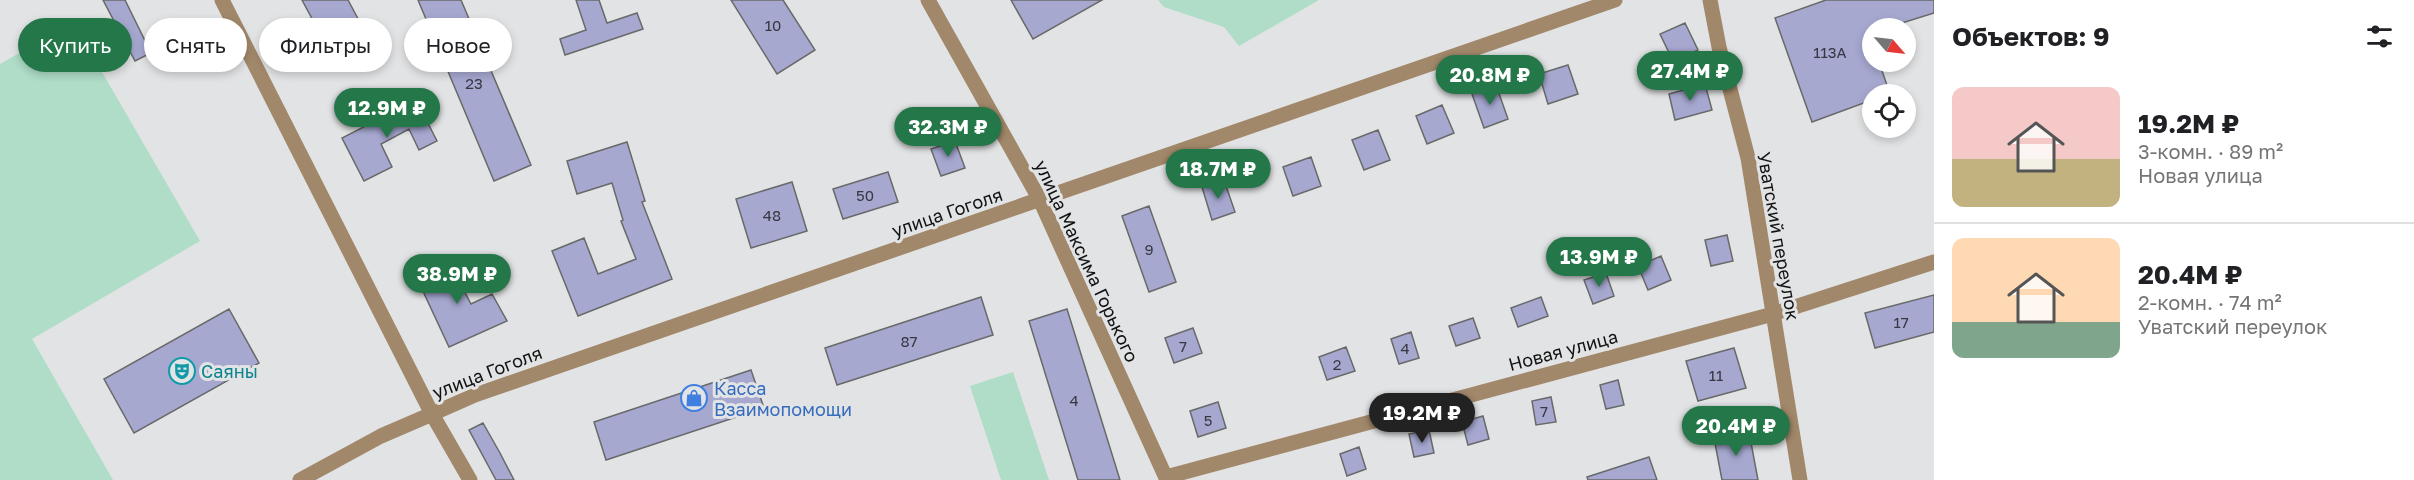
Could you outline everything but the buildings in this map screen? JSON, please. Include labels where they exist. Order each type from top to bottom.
[{"type":"street","points":[[222,0],[432,414],[470,480]]},
{"type":"street","name":"улица Максима Горького","points":[[928,0],[1040,200],[1167,478]]},
{"type":"street","name":"улица Гоголя","points":[[300,480],[381,436],[476,395],[1615,0]]},
{"type":"street","name":"Уватский переулок","points":[[1710,0],[1719,47],[1748,158],[1800,480]]},
{"type":"street","name":"Новая улица","points":[[1167,478],[1773,314],[1934,262]]},
{"type":"green space","points":[[1158,0],[1319,0],[1239,46],[1224,27],[1164,7]]},
{"type":"green space","points":[[18,54],[18,72],[102,72],[200,241],[32,339],[113,480],[0,480],[0,64]]},
{"type":"green space","points":[[1013,372],[1049,480],[1001,480],[970,386]]},
{"type":"place","name":"Саяны","points":[[182,371]]},
{"type":"place","name":"Касса Взаимопомощи","points":[[694,398]]}]
